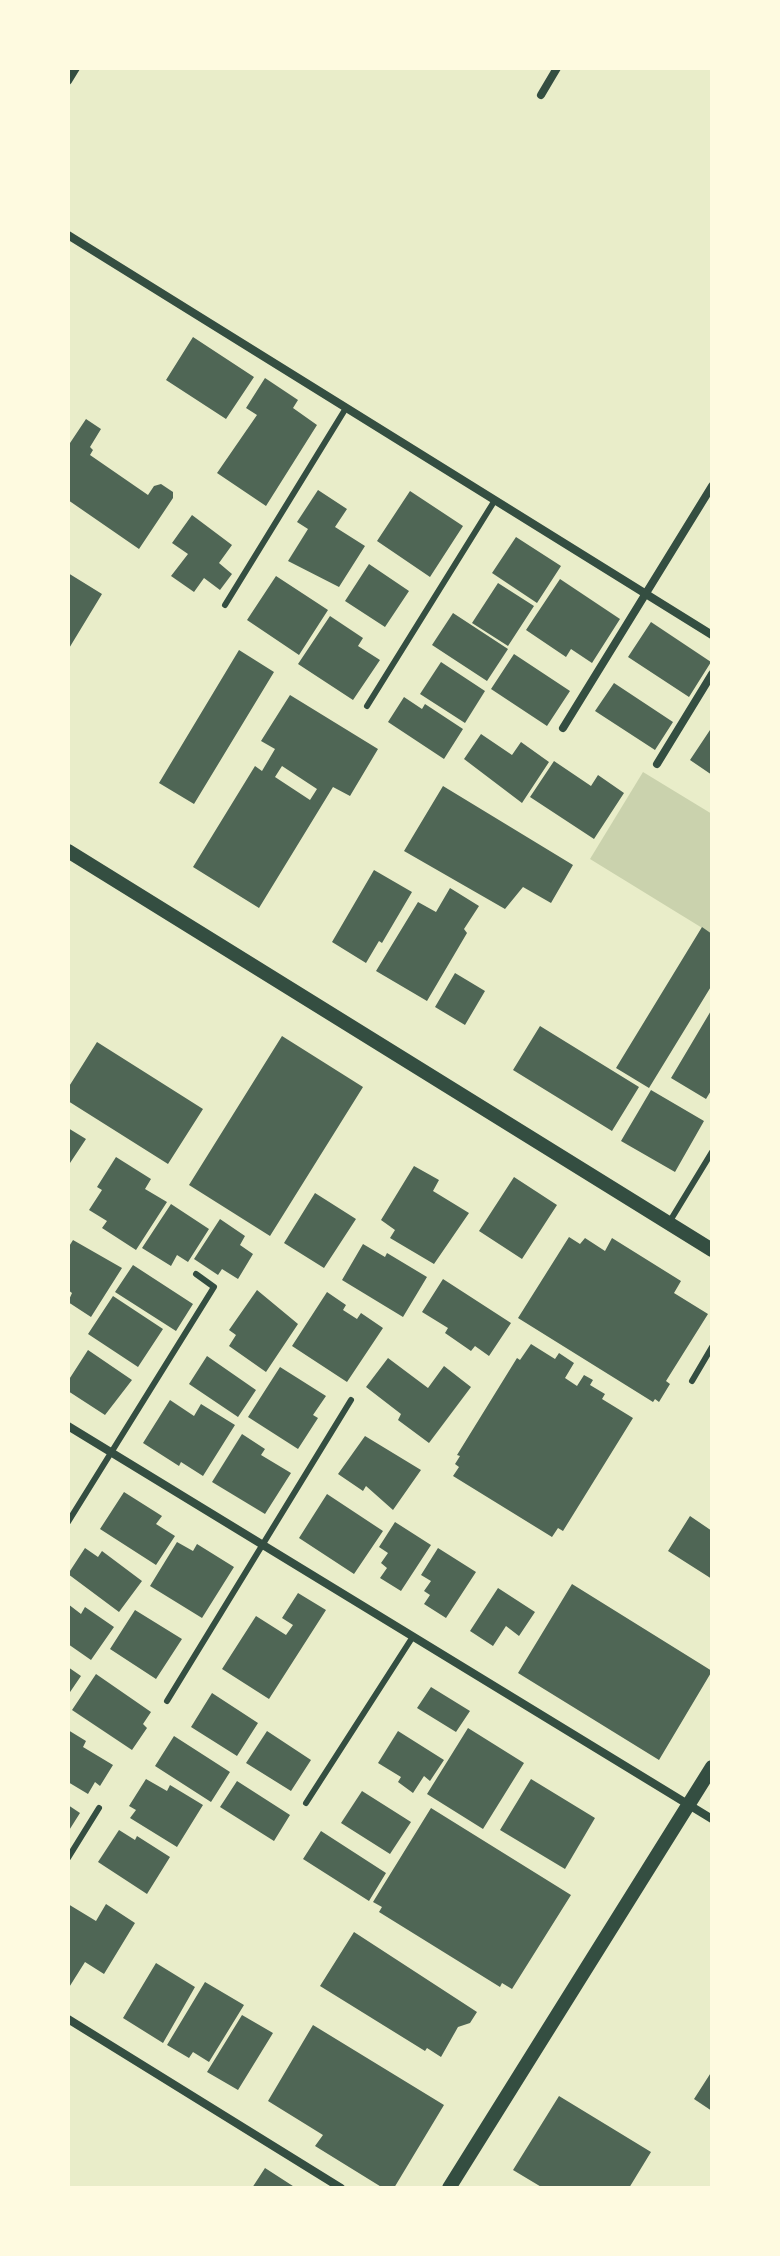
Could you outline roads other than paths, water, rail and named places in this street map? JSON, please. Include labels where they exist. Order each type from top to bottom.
[{"type":"street","points":[[68,81],[76,68]]},
{"type":"street","points":[[541,95],[557,68]]},
{"type":"street","points":[[68,235],[712,635]]},
{"type":"street","points":[[563,728],[712,486]]},
{"type":"street","points":[[657,764],[712,674]]},
{"type":"street","points":[[68,851],[712,1250]]},
{"type":"street","points":[[68,1426],[712,1819]]},
{"type":"street","points":[[449,2188],[712,1767]]},
{"type":"street","points":[[68,2019],[341,2188]]},
{"type":"lane","points":[[225,605],[346,408]]},
{"type":"lane","points":[[367,706],[495,500]]},
{"type":"lane","points":[[669,1223],[712,1152]]},
{"type":"lane","points":[[68,1522],[214,1287],[196,1274]]},
{"type":"lane","points":[[692,1381],[712,1347]]},
{"type":"lane","points":[[167,1701],[351,1400]]},
{"type":"lane","points":[[306,1803],[412,1638]]},
{"type":"lane","points":[[68,1858],[99,1808]]}]
